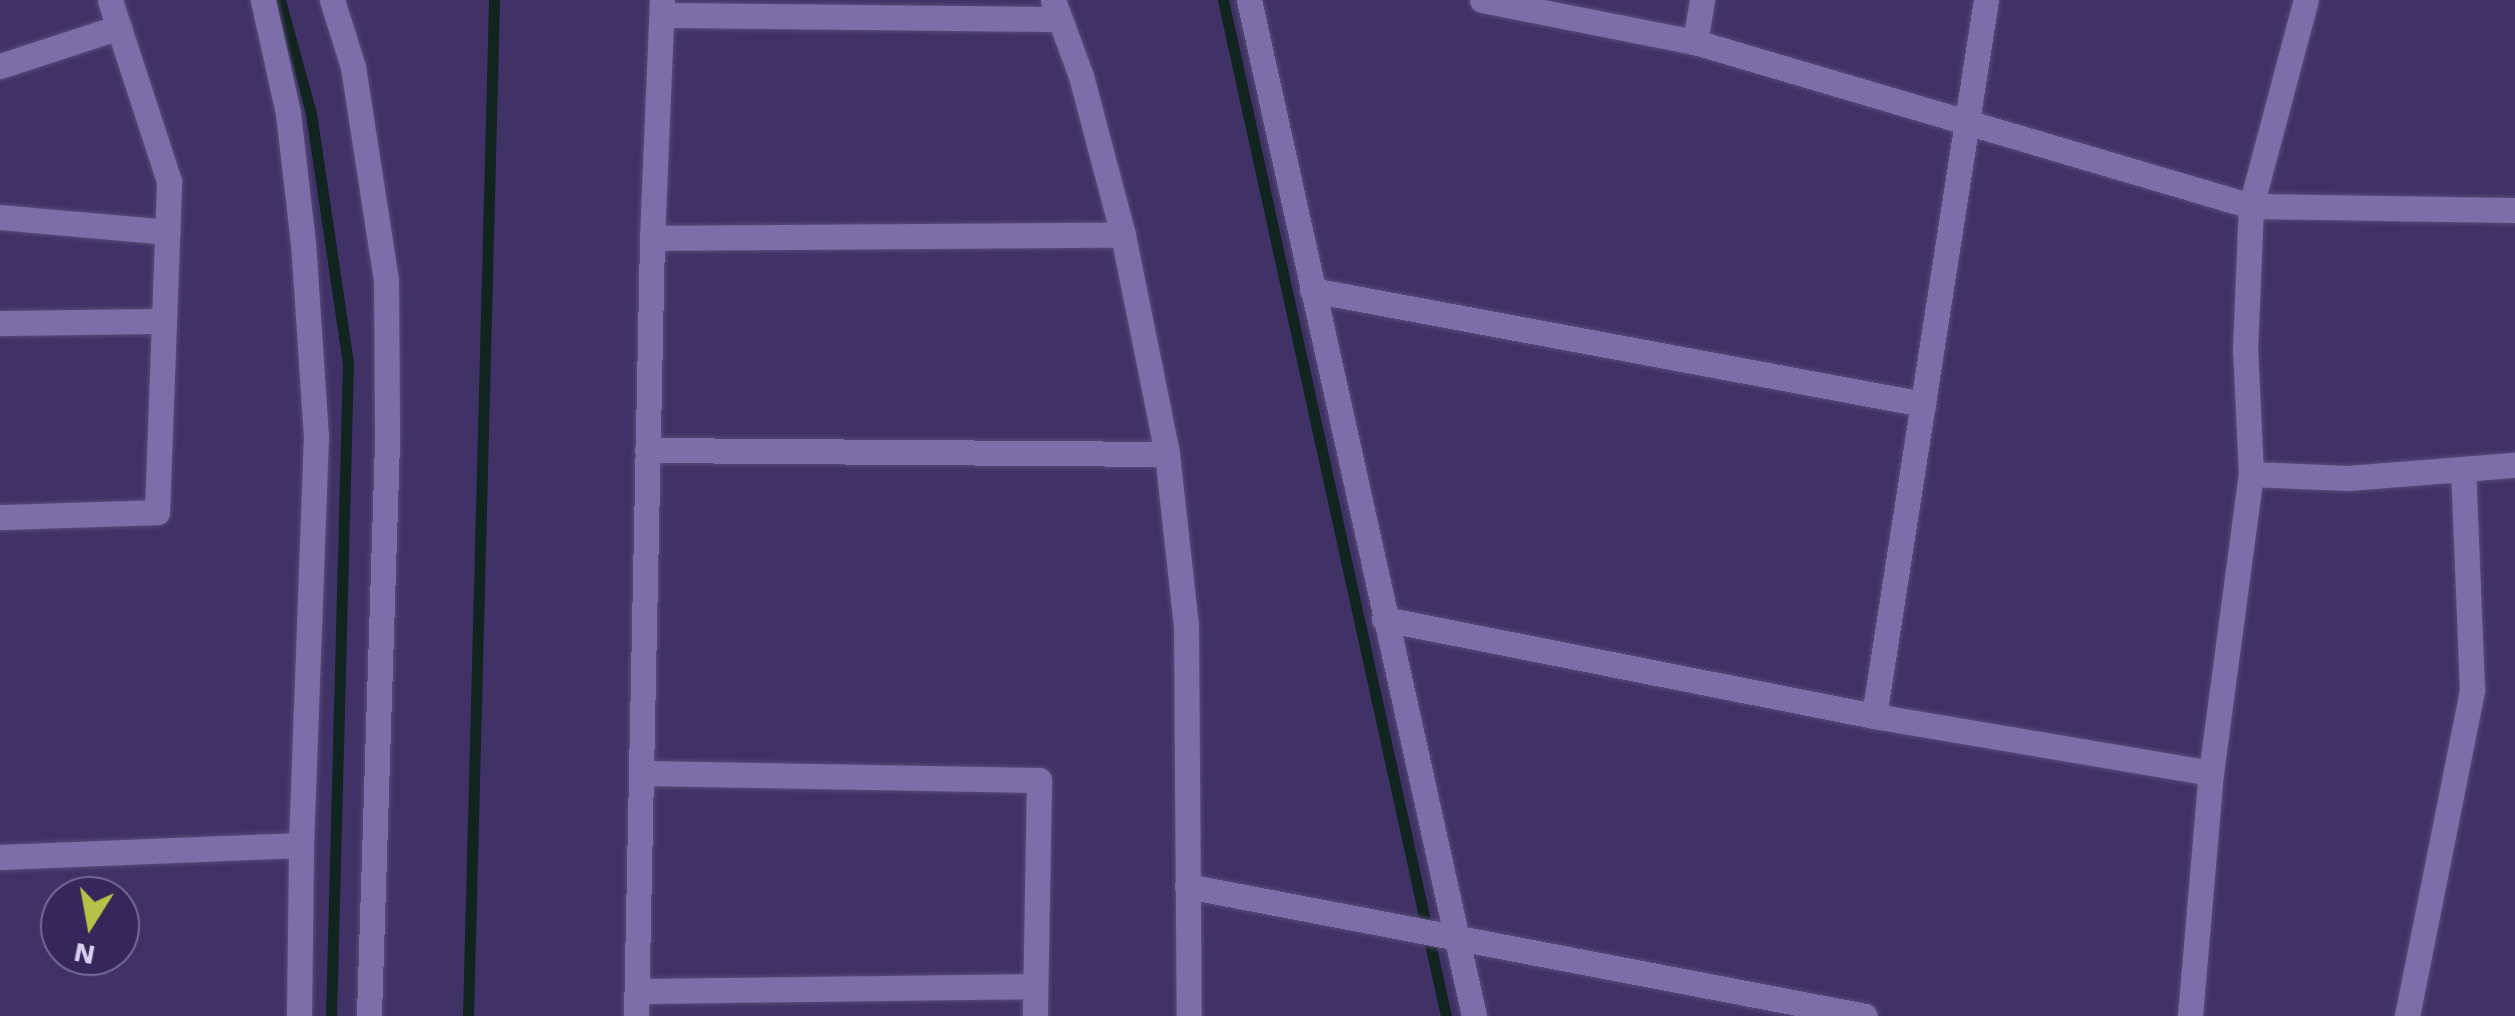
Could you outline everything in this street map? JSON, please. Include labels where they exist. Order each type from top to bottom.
[{"type":"street","points":[[0,517],[157,512],[169,181],[110,0]]},
{"type":"street","points":[[262,0],[288,112],[303,242],[316,437],[301,845],[299,1016]]},
{"type":"street","points":[[332,0],[352,67],[386,280],[387,442],[369,1016]]},
{"type":"street","points":[[1249,0],[1474,1016]]},
{"type":"street","points":[[1483,0],[1695,42],[2250,206],[2515,210]]},
{"type":"street","points":[[1695,42],[1702,0]]},
{"type":"street","points":[[1874,716],[1986,0]]},
{"type":"street","points":[[2190,1016],[2211,773],[2251,474],[2245,349],[2250,206],[2306,0]]},
{"type":"street","points":[[1034,986],[636,1003],[652,238],[662,8],[1056,9],[1124,235],[1167,454],[1186,625],[1189,1016]]},
{"type":"street","points":[[0,66],[119,27]]},
{"type":"street","points":[[0,217],[167,232]]},
{"type":"street","points":[[652,238],[1124,235]]},
{"type":"street","points":[[1312,290],[1923,404]]},
{"type":"street","points":[[0,323],[162,321]]},
{"type":"street","points":[[647,450],[1167,454]]},
{"type":"street","points":[[2251,474],[2348,478],[2515,464]]},
{"type":"street","points":[[2407,1016],[2472,690],[2464,469]]},
{"type":"street","points":[[1384,619],[1874,716],[2211,773]]},
{"type":"street","points":[[643,773],[1039,780],[1035,1016]]},
{"type":"street","points":[[0,857],[301,845]]},
{"type":"street","points":[[1187,886],[1865,1016]]},
{"type":"waterway","points":[[280,0],[311,113],[348,363],[331,1016]]},
{"type":"waterway","points":[[468,1016],[494,0]]},
{"type":"waterway","points":[[1223,0],[1446,1016]]}]
